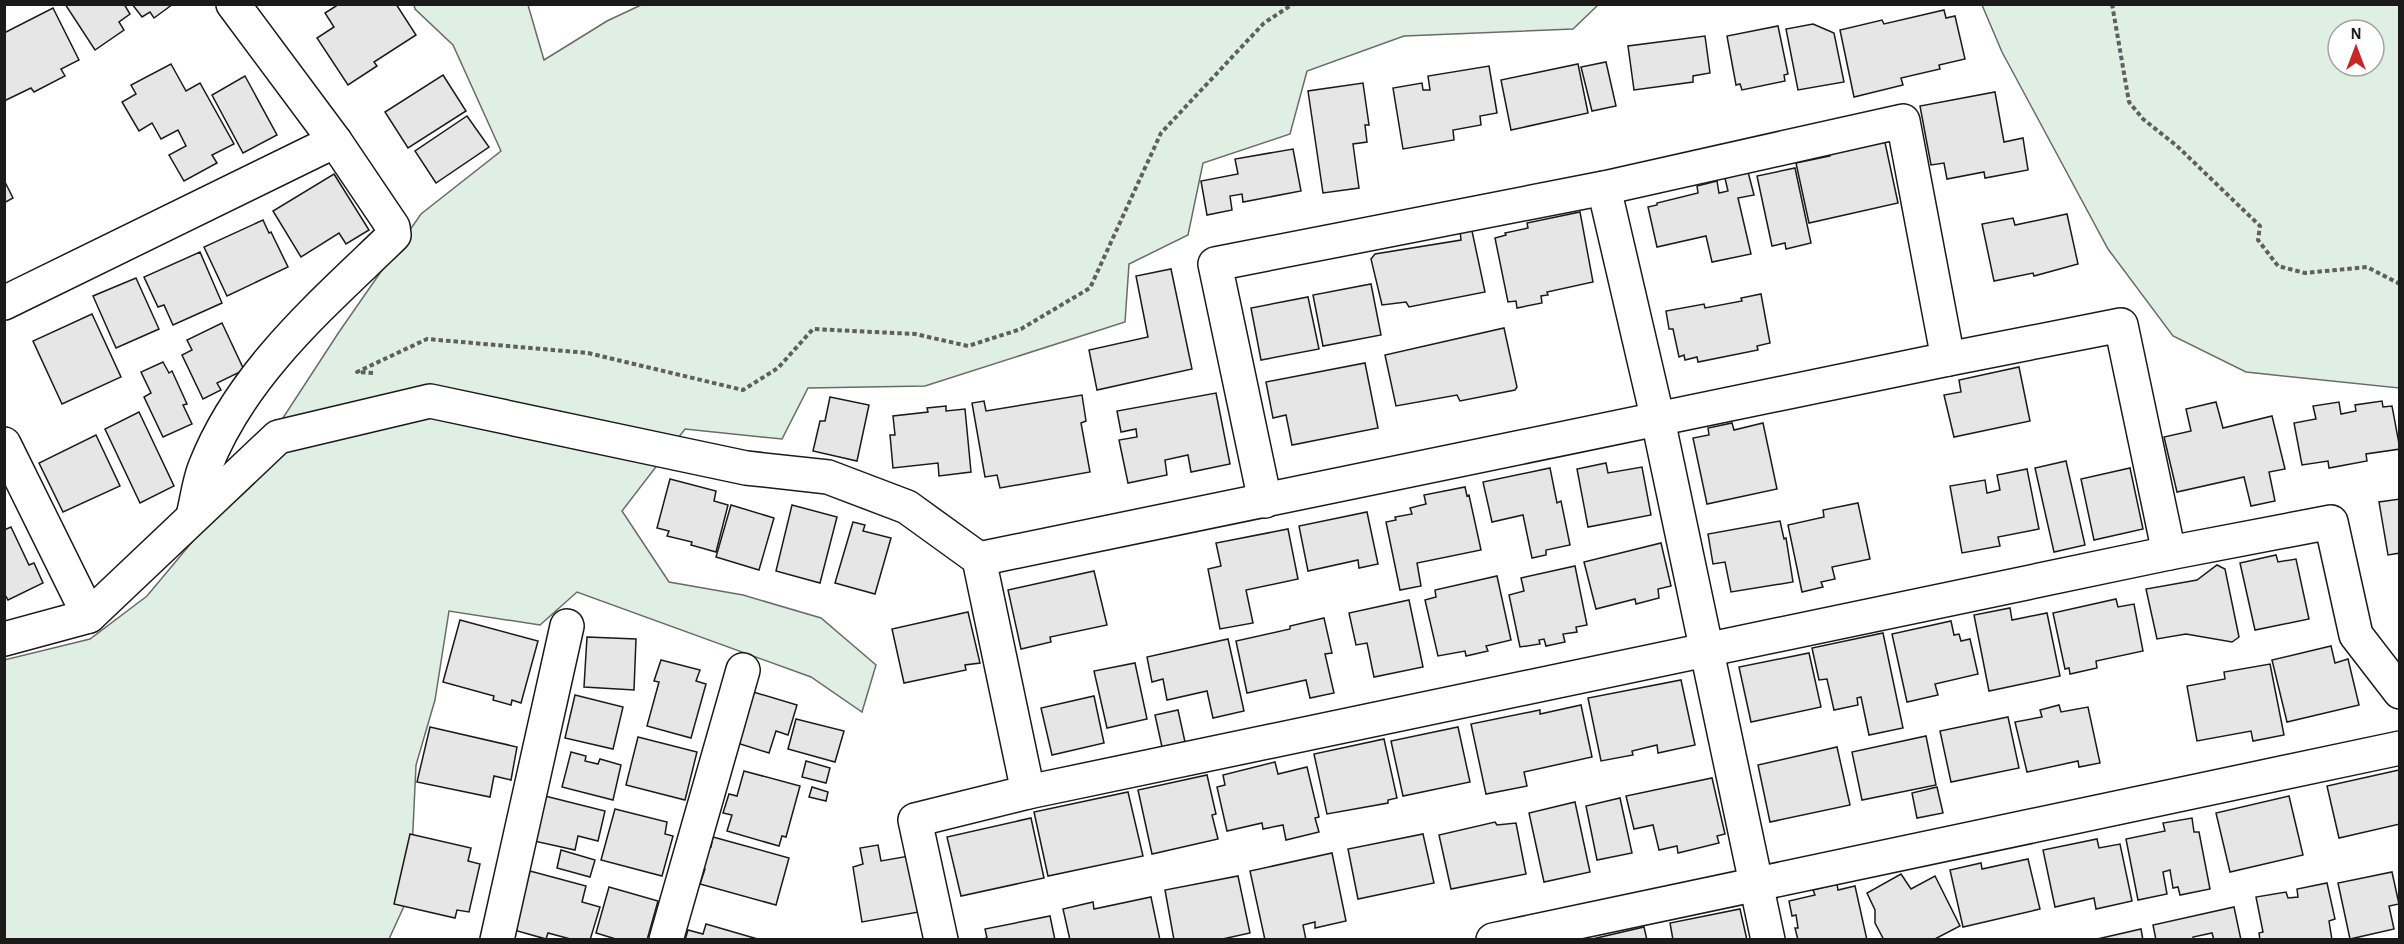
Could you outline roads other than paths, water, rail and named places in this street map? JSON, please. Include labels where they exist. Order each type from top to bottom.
[{"type":"street","points":[[193,516],[205,468],[227,421],[276,351],[394,235],[393,227],[335,141],[233,4]]},
{"type":"street","points":[[1265,501],[1215,264],[1604,188],[1903,121],[1948,359]]},
{"type":"street","points":[[4,303],[335,141]]},
{"type":"street","points":[[1604,188],[1658,420],[1768,939]]},
{"type":"street","points":[[979,560],[2121,325],[2169,553]]},
{"type":"street","points":[[4,639],[89,616],[278,437],[430,401],[734,465],[828,477],[907,507],[979,560],[1028,792]]},
{"type":"street","points":[[4,444],[89,616]]},
{"type":"street","points":[[941,939],[915,820],[1028,792],[2169,553],[2331,522],[2356,635],[2400,692]]},
{"type":"street","points":[[497,939],[567,626]]},
{"type":"street","points":[[666,939],[743,670]]},
{"type":"street","points":[[1493,939],[2400,748]]}]
